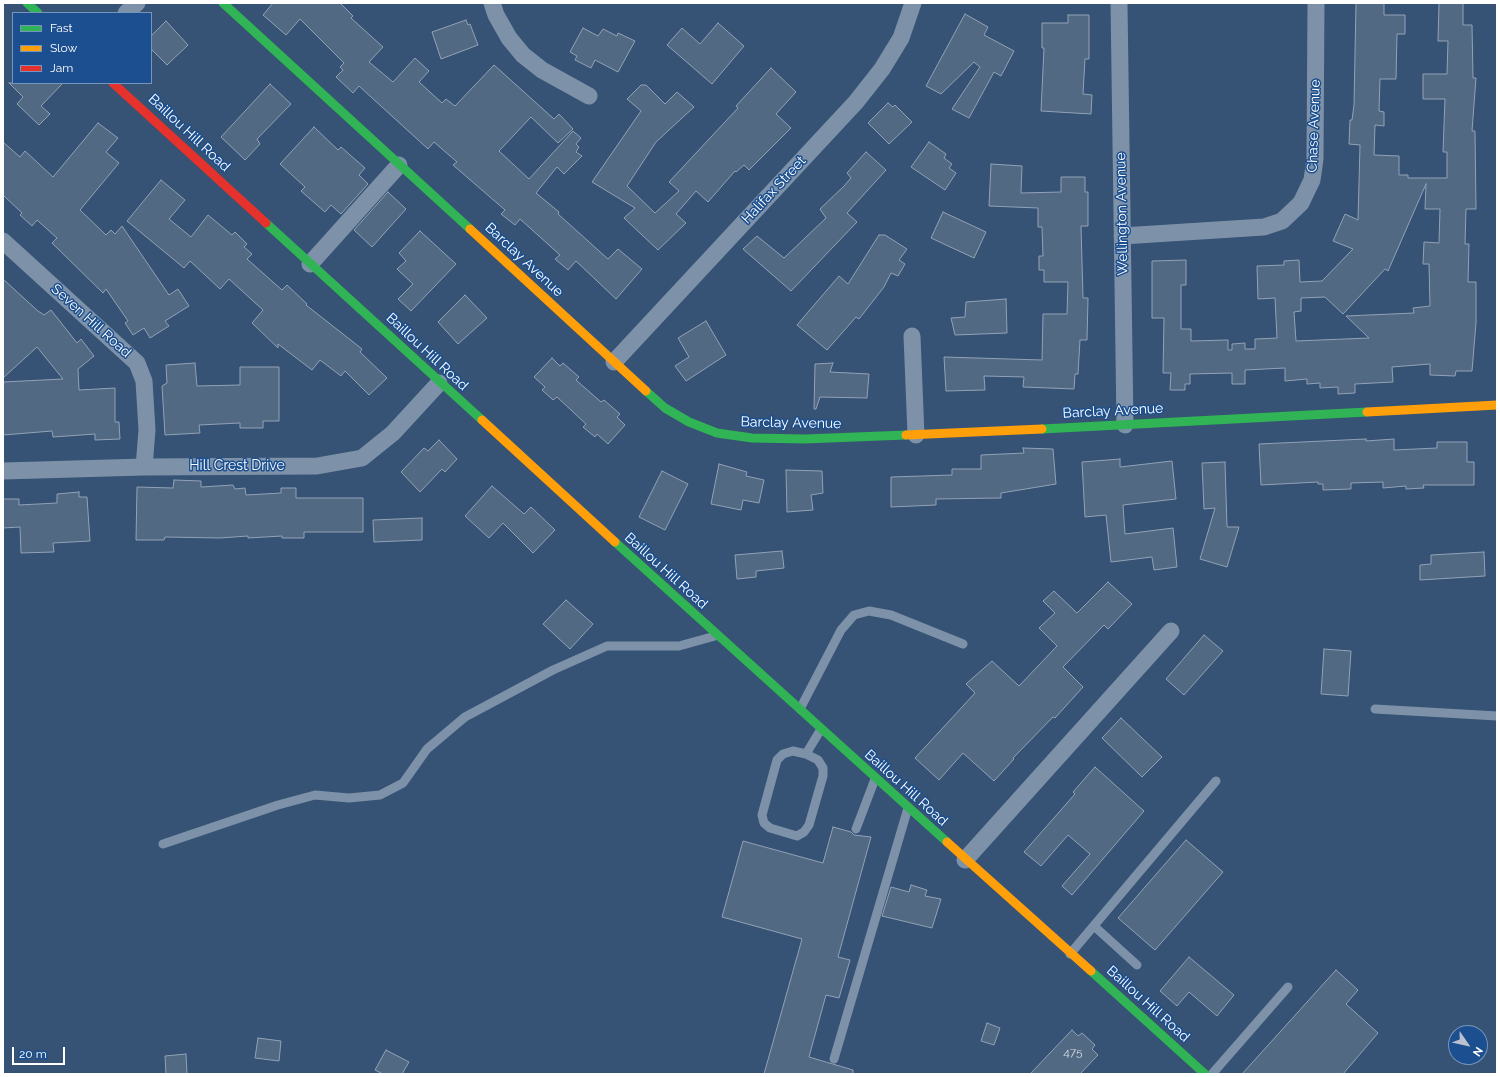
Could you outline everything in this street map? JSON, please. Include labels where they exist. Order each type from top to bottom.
[{"type":"main road","points":[[27,3],[37,12]]},
{"type":"main road","name":"Barclay Avenue","points":[[223,3],[665,408],[689,422],[717,433],[735,436],[780,439],[916,435],[1497,405]]},
{"type":"main road","name":"Baillou Hill Road","points":[[114,84],[439,383],[821,730],[1205,1074]]},
{"type":"street","points":[[127,12],[137,3]]},
{"type":"street","points":[[492,3],[496,15],[509,38],[523,55],[542,70],[589,96]]},
{"type":"street","name":"Halifax Street","points":[[614,362],[856,102],[882,69],[901,38],[912,3]]},
{"type":"street","name":"Wellington Avenue","points":[[1118,3],[1125,425]]},
{"type":"street","name":"Chase Avenue","points":[[1122,236],[1264,227],[1282,221],[1301,203],[1312,180],[1315,159],[1316,3]]},
{"type":"street","points":[[310,264],[400,165]]},
{"type":"street","name":"Seven Hill Road","points":[[3,240],[137,363],[144,381],[147,430],[144,467]]},
{"type":"street","points":[[912,336],[916,435]]},
{"type":"street","name":"Hill Crest Drive","points":[[3,471],[144,467],[317,466],[362,458],[393,433],[439,383]]},
{"type":"street","points":[[965,860],[1170,632]]},
{"type":"lane","points":[[800,710],[840,630],[854,615],[869,611],[891,615],[963,644]]},
{"type":"lane","points":[[163,844],[278,805],[315,795],[349,798],[380,796],[403,783],[426,749],[465,717],[553,670],[607,646],[679,646],[717,635]]},
{"type":"lane","points":[[1375,709],[1497,716]]},
{"type":"lane","points":[[806,754],[821,730]]},
{"type":"lane","points":[[793,751],[806,754],[818,760],[823,768],[823,776],[809,825],[804,832],[797,836],[770,828],[764,823],[762,815],[777,760],[783,754],[793,751]]},
{"type":"lane","points":[[856,829],[875,779]]},
{"type":"lane","points":[[1070,954],[1216,781]]},
{"type":"lane","points":[[834,1059],[908,808]]},
{"type":"lane","points":[[1094,926],[1137,965]]},
{"type":"lane","points":[[1212,1074],[1288,987]]},
{"type":"building","points":[[273,3],[340,3],[353,16],[351,18],[383,47],[369,62],[393,82],[415,58],[429,71],[419,82],[442,103],[446,99],[455,106],[494,65],[554,119],[559,114],[573,129],[558,143],[531,117],[499,151],[529,179],[573,131],[581,138],[576,144],[579,147],[576,152],[582,156],[564,174],[557,167],[536,193],[559,212],[558,214],[608,259],[618,249],[642,269],[616,299],[576,261],[568,270],[555,259],[560,255],[520,219],[515,225],[501,214],[505,210],[453,165],[457,162],[434,142],[428,149],[359,86],[353,93],[336,77],[343,70],[340,67],[344,63],[300,19],[286,35],[263,15]]},
{"type":"building","points":[[1356,3],[1384,3],[1384,15],[1405,15],[1405,34],[1397,34],[1396,79],[1380,79],[1379,111],[1384,112],[1384,126],[1375,125],[1374,155],[1399,156],[1399,175],[1408,175],[1408,178],[1447,178],[1447,152],[1443,152],[1445,99],[1423,99],[1423,74],[1447,74],[1448,41],[1438,41],[1439,3],[1463,3],[1463,25],[1472,25],[1473,78],[1476,78],[1472,131],[1475,131],[1476,209],[1466,209],[1465,244],[1469,244],[1468,282],[1476,282],[1476,323],[1472,371],[1456,371],[1455,376],[1430,375],[1430,364],[1392,367],[1393,382],[1355,384],[1355,393],[1338,394],[1338,387],[1320,388],[1320,383],[1307,384],[1307,379],[1285,381],[1285,368],[1245,370],[1245,384],[1232,384],[1232,373],[1190,374],[1190,384],[1185,384],[1185,390],[1170,390],[1171,373],[1163,373],[1164,318],[1152,318],[1152,261],[1186,260],[1186,285],[1181,285],[1181,329],[1191,329],[1191,341],[1228,340],[1228,350],[1232,350],[1232,344],[1245,343],[1245,349],[1255,349],[1255,339],[1277,338],[1275,298],[1258,299],[1257,266],[1284,265],[1284,261],[1299,260],[1300,282],[1322,281],[1353,249],[1333,241],[1345,214],[1358,220],[1360,145],[1349,144],[1350,120],[1352,120],[1354,105]],"holes":[[[1426,184],[1425,209],[1440,209],[1439,243],[1424,242],[1423,264],[1429,264],[1430,306],[1413,308],[1414,313],[1346,316],[1369,338],[1296,341],[1294,312],[1301,311],[1301,298],[1325,297],[1343,314],[1385,269],[1388,271]]]},
{"type":"building","points":[[965,14],[988,27],[984,35],[1014,51],[1001,76],[994,72],[969,118],[952,109],[980,67],[974,62],[941,94],[926,86]]},
{"type":"building","points":[[1068,15],[1089,15],[1089,59],[1085,59],[1083,94],[1092,95],[1091,114],[1041,111],[1044,48],[1042,48],[1042,23],[1068,23]]},
{"type":"building","points":[[466,20],[468,25],[470,24],[478,45],[441,59],[432,32]]},
{"type":"building","points":[[166,21],[188,45],[167,65],[152,50],[152,35]]},
{"type":"building","points":[[718,23],[744,46],[712,84],[667,45],[682,28],[700,44]]},
{"type":"building","points":[[583,28],[598,36],[603,29],[617,36],[618,33],[635,41],[618,72],[595,60],[591,68],[575,60],[577,56],[570,52]]},
{"type":"building","points":[[771,68],[796,92],[776,114],[791,128],[749,170],[744,165],[736,172],[735,171],[708,202],[696,191],[676,214],[686,223],[658,250],[624,218],[635,208],[592,182],[641,111],[627,99],[641,85],[646,85],[665,104],[677,92],[694,107],[656,142],[627,186],[655,213],[679,191],[669,182],[738,108],[736,106]]},
{"type":"building","points":[[9,83],[62,84],[41,106],[50,114],[39,125],[17,104],[23,97]]},
{"type":"building","points":[[270,84],[291,104],[257,139],[260,144],[245,160],[221,137]]},
{"type":"building","points":[[888,103],[893,107],[895,105],[912,122],[889,144],[868,123]]},
{"type":"building","points":[[98,123],[118,138],[106,152],[119,163],[80,210],[106,235],[111,230],[115,234],[122,226],[169,295],[178,289],[189,306],[165,321],[169,326],[150,338],[144,328],[133,335],[125,323],[128,321],[106,289],[103,293],[52,243],[57,238],[37,220],[32,226],[20,215],[22,213],[3,195],[3,142],[20,157],[25,151],[53,177]]},
{"type":"building","points":[[314,127],[338,150],[341,147],[365,168],[359,175],[368,184],[341,214],[331,205],[325,212],[301,191],[305,187],[280,164]]},
{"type":"building","points":[[929,142],[946,154],[944,158],[952,164],[949,168],[956,173],[945,190],[911,167]]},
{"type":"building","points":[[866,152],[886,170],[847,213],[857,222],[791,291],[743,249],[757,236],[784,258],[826,218],[820,209],[851,178],[847,173]]},
{"type":"building","points":[[991,164],[1022,166],[1021,193],[1061,192],[1061,177],[1085,177],[1085,192],[1088,192],[1088,226],[1081,226],[1083,298],[1088,298],[1087,340],[1080,340],[1078,374],[1075,374],[1074,389],[1023,387],[1024,377],[984,376],[985,390],[946,391],[944,357],[1042,360],[1043,314],[1067,314],[1068,282],[1044,282],[1044,270],[1039,270],[1039,256],[1043,256],[1042,227],[1038,227],[1038,208],[989,206]]},
{"type":"building","points":[[161,180],[185,200],[169,219],[191,237],[208,215],[232,235],[235,232],[247,244],[244,247],[252,254],[247,259],[282,290],[287,285],[307,304],[306,305],[362,349],[360,352],[387,378],[369,395],[345,371],[341,376],[320,360],[312,370],[278,344],[278,348],[252,323],[263,310],[229,279],[220,289],[190,261],[184,268],[127,221]]},
{"type":"building","points":[[388,192],[406,209],[372,247],[354,230]]},
{"type":"building","points":[[943,212],[986,232],[974,258],[931,238]]},
{"type":"building","points":[[420,231],[456,264],[411,311],[398,299],[413,284],[397,269],[406,261],[399,253]]},
{"type":"building","points":[[879,235],[885,235],[907,249],[899,260],[905,264],[898,276],[891,273],[884,287],[859,319],[856,317],[827,350],[797,325],[839,276],[848,284]]},
{"type":"building","points":[[3,279],[39,312],[44,315],[51,310],[77,343],[81,339],[94,356],[78,369],[79,390],[115,388],[115,422],[119,422],[120,439],[95,440],[95,434],[53,437],[52,431],[3,435],[3,382],[63,379],[37,347],[3,378]]},
{"type":"building","points":[[465,295],[487,318],[458,344],[438,322]]},
{"type":"building","points":[[1006,299],[1007,333],[955,335],[951,318],[965,317],[966,302]]},
{"type":"building","points":[[706,321],[726,355],[686,381],[675,366],[689,357],[678,338]]},
{"type":"building","points":[[552,358],[560,366],[563,363],[579,377],[576,380],[601,402],[604,400],[620,414],[617,417],[625,425],[608,444],[597,434],[595,437],[583,427],[586,424],[557,397],[553,400],[542,390],[545,387],[534,377]]},
{"type":"building","points":[[195,363],[197,386],[240,385],[240,367],[279,367],[279,421],[263,421],[263,428],[240,428],[240,423],[199,425],[200,433],[165,435],[162,386],[167,383],[166,365]]},
{"type":"building","points":[[833,363],[830,372],[869,374],[867,398],[820,397],[816,409],[814,409],[815,364]]},
{"type":"building","points":[[1366,439],[1366,441],[1394,439],[1394,450],[1437,448],[1437,442],[1467,442],[1467,462],[1474,462],[1474,485],[1423,485],[1424,488],[1406,489],[1406,486],[1383,488],[1383,482],[1351,483],[1351,489],[1323,490],[1323,484],[1318,484],[1318,482],[1261,485],[1259,444]]},
{"type":"building","points":[[439,440],[457,459],[445,472],[442,469],[420,492],[401,472],[424,448],[428,451]]},
{"type":"building","points":[[1023,448],[1053,449],[1056,484],[1001,493],[1001,498],[936,499],[936,505],[891,507],[891,477],[952,475],[952,469],[981,469],[981,455],[1024,453]]},
{"type":"building","points":[[1120,459],[1120,467],[1172,461],[1176,499],[1123,505],[1125,534],[1173,528],[1177,567],[1154,570],[1152,557],[1111,562],[1106,515],[1085,517],[1082,462]]},
{"type":"building","points":[[1225,462],[1227,527],[1239,527],[1227,567],[1200,559],[1215,508],[1204,509],[1202,463]]},
{"type":"building","points":[[719,464],[747,472],[746,476],[764,480],[759,503],[743,500],[741,510],[711,504]]},
{"type":"building","points":[[786,470],[822,471],[823,493],[811,495],[813,510],[787,512]]},
{"type":"building","points":[[662,471],[688,484],[665,530],[639,517]]},
{"type":"building","points":[[174,480],[201,481],[201,487],[233,485],[235,489],[245,488],[246,495],[281,493],[281,488],[296,488],[296,498],[363,498],[363,532],[304,532],[304,538],[282,538],[282,536],[248,538],[248,536],[220,538],[165,537],[164,540],[136,540],[137,487],[173,488]]},
{"type":"building","points":[[492,486],[524,514],[531,507],[555,530],[533,553],[503,523],[489,538],[465,516]]},
{"type":"building","points":[[79,492],[79,497],[87,497],[90,541],[53,543],[54,552],[21,553],[20,527],[3,528],[3,499],[19,499],[19,505],[57,503],[57,494]]},
{"type":"building","points":[[422,518],[422,540],[374,542],[373,520]]},
{"type":"building","points":[[782,551],[784,568],[756,571],[756,577],[737,579],[735,555]]},
{"type":"building","points":[[1484,552],[1485,576],[1420,580],[1420,565],[1431,564],[1431,555]]},
{"type":"building","points":[[1108,582],[1132,604],[1108,629],[1104,625],[1063,667],[1083,687],[1055,718],[1053,717],[1013,758],[1014,759],[994,781],[963,753],[939,780],[915,758],[975,693],[966,684],[992,661],[1019,686],[1057,646],[1039,628],[1055,613],[1043,601],[1054,591],[1077,613]]},
{"type":"building","points":[[566,600],[593,624],[570,649],[543,624]]},
{"type":"building","points":[[1204,635],[1223,651],[1184,695],[1166,679]]},
{"type":"building","points":[[1324,649],[1351,651],[1348,696],[1321,694]]},
{"type":"building","points":[[1121,718],[1162,757],[1142,777],[1102,738]]},
{"type":"building","points":[[1095,767],[1144,811],[1072,895],[1062,886],[1090,854],[1068,835],[1041,866],[1024,852],[1075,794],[1073,792]]},
{"type":"building","points":[[833,827],[851,832],[854,835],[871,837],[838,957],[850,960],[839,998],[826,995],[809,1057],[853,1070],[853,1074],[764,1074],[802,939],[722,917],[743,841],[823,863]]},
{"type":"building","points":[[1186,840],[1223,872],[1155,950],[1118,918]]},
{"type":"building","points":[[911,885],[927,890],[925,896],[941,899],[932,928],[882,916],[891,887],[909,892]]},
{"type":"building","points":[[1189,957],[1234,995],[1217,1016],[1189,992],[1177,1006],[1160,991]]},
{"type":"building","points":[[1336,970],[1358,990],[1346,1004],[1378,1033],[1343,1074],[1242,1074]]},
{"type":"building","points":[[987,1023],[1000,1028],[994,1045],[981,1041]]},
{"type":"building","points":[[1072,1030],[1078,1036],[1082,1033],[1095,1045],[1092,1049],[1098,1055],[1080,1074],[1030,1074]]},
{"type":"building","points":[[258,1038],[281,1041],[279,1061],[255,1058]]},
{"type":"building","points":[[386,1050],[409,1062],[402,1074],[383,1074],[375,1070]]},
{"type":"building","points":[[186,1054],[187,1074],[166,1074],[165,1056]]},
{"type":"traffic: fast","points":[[27,3],[37,12]]},
{"type":"traffic: fast","points":[[223,3],[470,229]]},
{"type":"traffic: fast","points":[[266,223],[482,420]]},
{"type":"traffic: fast","points":[[646,391],[665,408],[689,422],[717,433],[752,438],[805,439],[906,435]]},
{"type":"traffic: fast","points":[[1042,429],[1367,412]]},
{"type":"traffic: fast","points":[[615,542],[947,842]]},
{"type":"traffic: fast","points":[[1091,971],[1205,1074]]},
{"type":"traffic: slow","points":[[470,229],[646,391]]},
{"type":"traffic: slow","points":[[1367,412],[1497,405]]},
{"type":"traffic: slow","points":[[482,420],[615,542]]},
{"type":"traffic: slow","points":[[906,435],[1042,429]]},
{"type":"traffic: slow","points":[[947,842],[1091,971]]},
{"type":"traffic: jam","points":[[114,84],[266,223]]}]
